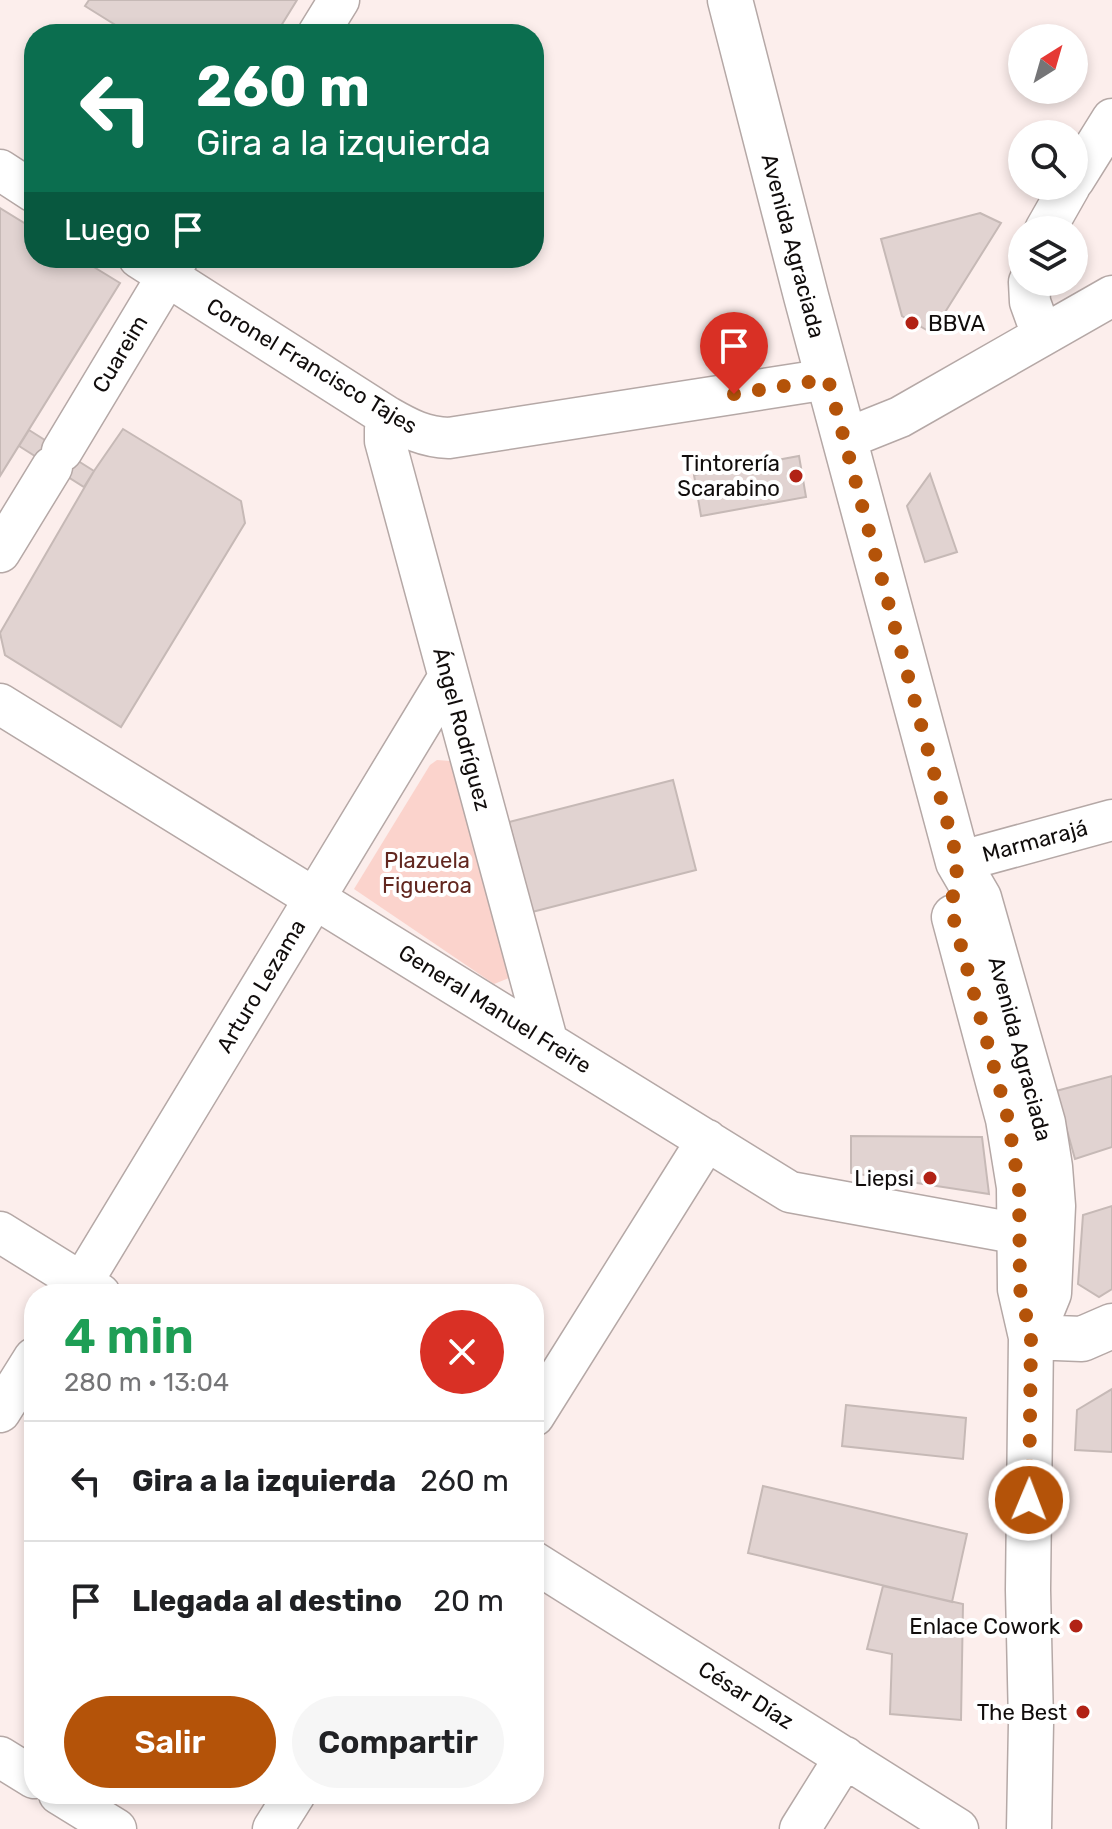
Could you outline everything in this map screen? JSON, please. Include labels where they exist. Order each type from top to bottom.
[{"type":"main road","name":"Avenida Agraciada","points":[[730,0],[958,862],[979,898],[1043,1123],[1053,1206],[1049,1293],[1031,1337]]},
{"type":"main road","name":"Avenida Agraciada","points":[[958,862],[951,909],[1008,1119],[1019,1187],[1020,1289],[1031,1337],[1029,1829]]},
{"type":"main road","points":[[1031,1337],[1082,1339],[1112,1326]]},
{"type":"street","points":[[324,24],[339,0]]},
{"type":"street","points":[[1088,158],[1112,119]]},
{"type":"street","points":[[0,170],[24,186]]},
{"type":"street","name":"Cuareim","points":[[0,552],[57,459],[159,268]]},
{"type":"street","name":"Coronel Francisco Tajes","points":[[167,268],[388,417],[415,432],[449,438],[828,379]]},
{"type":"street","points":[[1030,296],[1042,335]]},
{"type":"street","points":[[845,439],[900,417],[1112,296]]},
{"type":"street","name":"Ángel Rodríguez","points":[[388,417],[385,441],[547,1040]]},
{"type":"street","name":"Arturo Lezama","points":[[88,1284],[314,897],[448,678]]},
{"type":"street","name":"General Manuel Freire","points":[[0,704],[790,1192],[1020,1234]]},
{"type":"street","name":"Marmarajá","points":[[958,862],[1112,820]]},
{"type":"street","points":[[544,1400],[707,1140]]},
{"type":"street","points":[[0,1232],[76,1284]]},
{"type":"street","points":[[0,1412],[24,1374]]},
{"type":"street","name":"César Díaz","points":[[544,1568],[958,1829]]},
{"type":"street","points":[[0,1757],[24,1772]]},
{"type":"street","points":[[800,1829],[845,1757]]},
{"type":"street","points":[[75,1804],[116,1829]]},
{"type":"street","points":[[273,1829],[289,1804]]},
{"type":"green space","name":"Plazuela Figueroa","points":[[437,760],[450,761],[456,767],[509,978],[494,984],[354,889],[430,765]]},
{"type":"building","points":[[89,0],[297,0],[282,24],[114,24],[85,6]]},
{"type":"building","points":[[0,208],[24,223],[24,268],[95,268],[120,283],[0,476]]},
{"type":"building","points":[[980,213],[1001,223],[932,333],[902,316],[881,239]]},
{"type":"building","points":[[123,429],[241,501],[245,523],[121,727],[5,655],[0,633],[94,471]]},
{"type":"building","points":[[29,430],[94,471],[84,487],[19,446]]},
{"type":"building","points":[[799,456],[806,497],[701,516],[694,475]]},
{"type":"building","points":[[930,474],[957,552],[925,562],[907,506]]},
{"type":"building","points":[[673,780],[696,870],[532,912],[509,822]]},
{"type":"building","points":[[1112,1076],[1112,1147],[1075,1159],[1056,1091]]},
{"type":"building","points":[[851,1136],[982,1137],[989,1194],[851,1173]]},
{"type":"building","points":[[1112,1206],[1112,1289],[1099,1297],[1078,1284],[1083,1215]]},
{"type":"building","points":[[1112,1389],[1112,1452],[1075,1450],[1077,1410]]},
{"type":"building","points":[[846,1405],[966,1418],[963,1459],[842,1446]]},
{"type":"building","points":[[763,1486],[967,1534],[952,1602],[748,1553]]},
{"type":"building","points":[[883,1586],[963,1604],[961,1720],[890,1714],[892,1654],[867,1649]]},
{"type":"place","name":"BBVA","points":[[912,323]]},
{"type":"place","name":"Tintorería Scarabino","points":[[796,476]]},
{"type":"place","name":"Liepsi","points":[[930,1178]]},
{"type":"place","name":"Enlace Cowork","points":[[1076,1626]]},
{"type":"place","name":"The Best","points":[[1083,1712]]},
{"type":"route","points":[[734,394],[828,379],[875,547],[958,862],[951,909],[1014,1149],[1019,1187],[1020,1289],[1031,1337],[1029,1500]]}]
